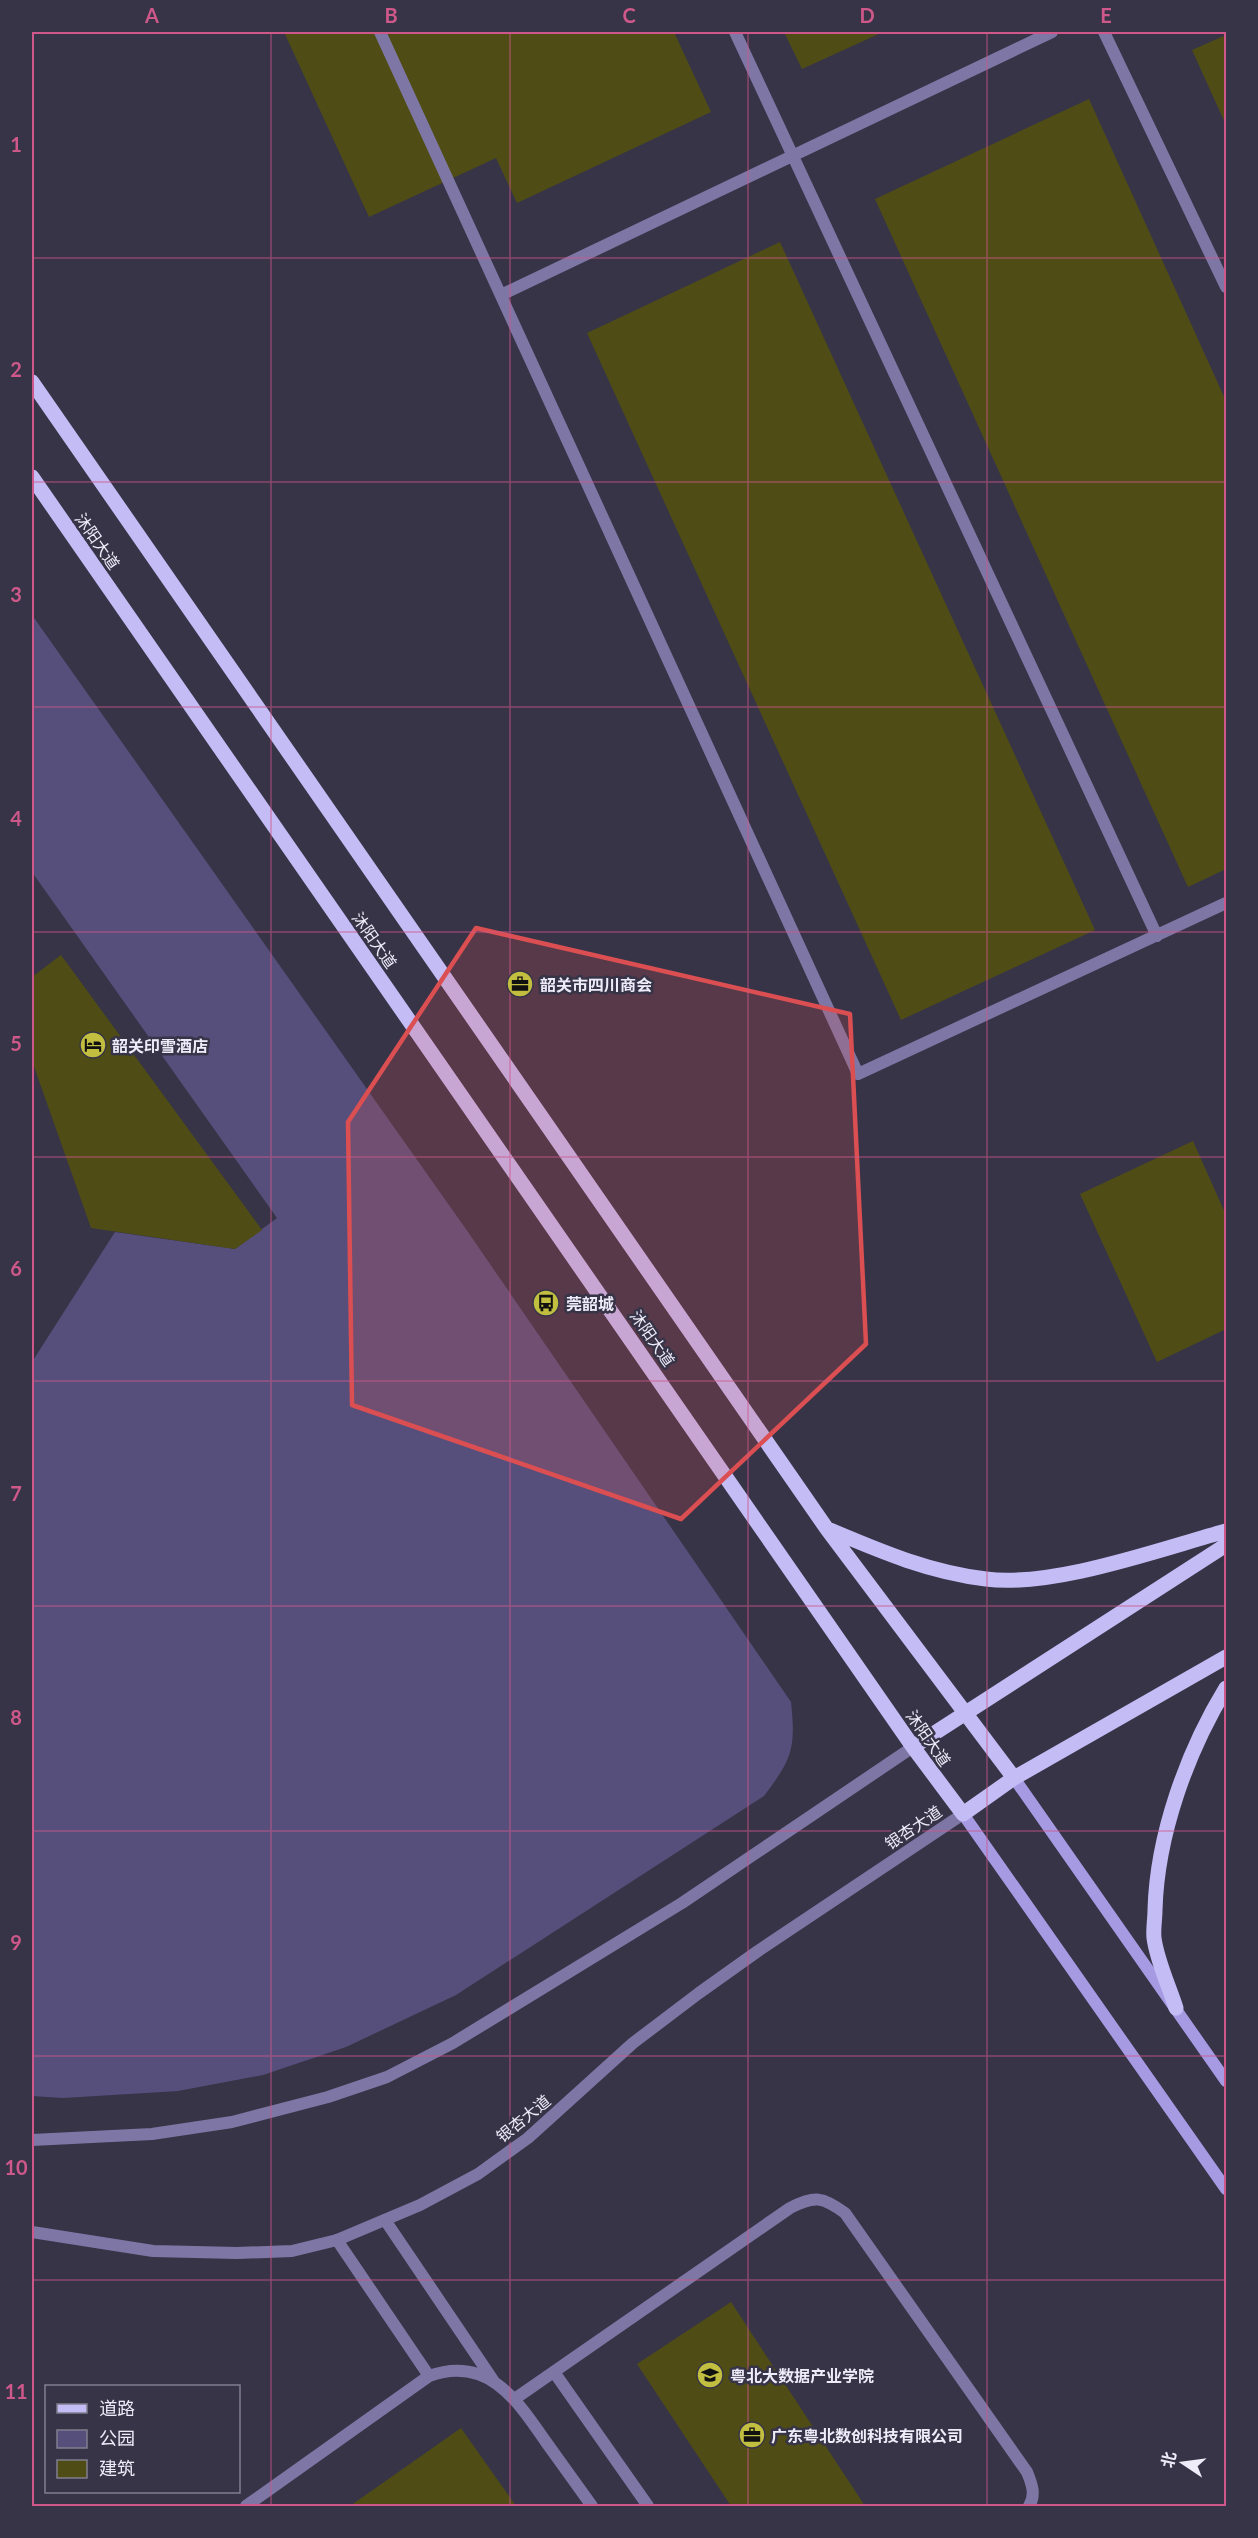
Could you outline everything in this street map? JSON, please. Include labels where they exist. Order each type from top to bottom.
[{"type":"main road","name":"沐阳大道","points":[[32,382],[827,1529],[1014,1778],[1227,2081]]},
{"type":"main road","name":"沐阳大道","points":[[32,477],[913,1747],[963,1814],[1227,2189]]},
{"type":"main road","points":[[827,1529],[903,1562],[988,1580],[1033,1579],[1083,1569],[1227,1531]]},
{"type":"main road","points":[[913,1747],[1227,1545]]},
{"type":"main road","points":[[963,1814],[1014,1778],[1227,1657]]},
{"type":"main road","points":[[1176,2008],[1154,1938],[1156,1886],[1165,1838],[1183,1777],[1206,1721],[1227,1688]]},
{"type":"street","points":[[380,32],[858,1074],[1227,903]]},
{"type":"street","points":[[735,32],[1157,936]]},
{"type":"street","points":[[501,295],[1052,32]]},
{"type":"street","points":[[1104,32],[1227,287]]},
{"type":"street","points":[[32,2140],[152,2134],[232,2122],[328,2097],[387,2077],[453,2043],[681,1903],[913,1747]]},
{"type":"street","name":"银杏大道","points":[[32,2232],[153,2251],[237,2253],[292,2251],[338,2240],[420,2205],[478,2174],[528,2138],[633,2043],[758,1951],[963,1814]]},
{"type":"street","points":[[516,2398],[790,2208],[805,2200],[818,2198],[831,2203],[845,2213],[1027,2472],[1032,2484],[1033,2500],[1029,2506]]},
{"type":"street","points":[[386,2220],[494,2381]]},
{"type":"street","points":[[338,2240],[429,2376]]},
{"type":"street","points":[[246,2506],[429,2376],[446,2370],[463,2370],[494,2381],[516,2398],[592,2506]]},
{"type":"street","points":[[554,2372],[648,2506]]},
{"type":"highlighted area","points":[[476,928],[850,1014],[866,1344],[681,1519],[352,1405],[348,1122]]},
{"type":"green space","points":[[32,615],[468,1232],[791,1702],[793,1731],[790,1753],[786,1762],[764,1796],[456,1995],[346,2047],[263,2075],[178,2091],[63,2098],[32,2096],[32,1362],[115,1232],[235,1249],[277,1218],[32,872]]},
{"type":"building","points":[[284,32],[674,32],[711,112],[517,203],[496,158],[369,217]]},
{"type":"building","points":[[784,32],[883,32],[802,69]]},
{"type":"building","points":[[1226,35],[1226,125],[1192,50]]},
{"type":"building","points":[[1089,99],[1226,401],[1226,869],[1188,887],[875,199]]},
{"type":"building","points":[[780,242],[1095,930],[901,1020],[587,333]]},
{"type":"building","name":"韶关印雪酒店","points":[[61,955],[262,1230],[235,1249],[91,1228],[32,1061],[32,977]]},
{"type":"building","points":[[1193,1141],[1226,1215],[1226,1329],[1157,1362],[1080,1194]]},
{"type":"building","points":[[731,2302],[865,2506],[731,2506],[637,2364]]},
{"type":"building","points":[[461,2428],[516,2506],[350,2506]]},
{"type":"place","name":"韶关市四川商会","points":[[520,984]]},
{"type":"place","name":"韶关印雪酒店","points":[[93,1045]]},
{"type":"place","name":"莞韶城","points":[[546,1303]]},
{"type":"place","name":"粤北大数据产业学院","points":[[710,2375]]},
{"type":"place","name":"广东粤北数创科技有限公司","points":[[752,2435]]}]
